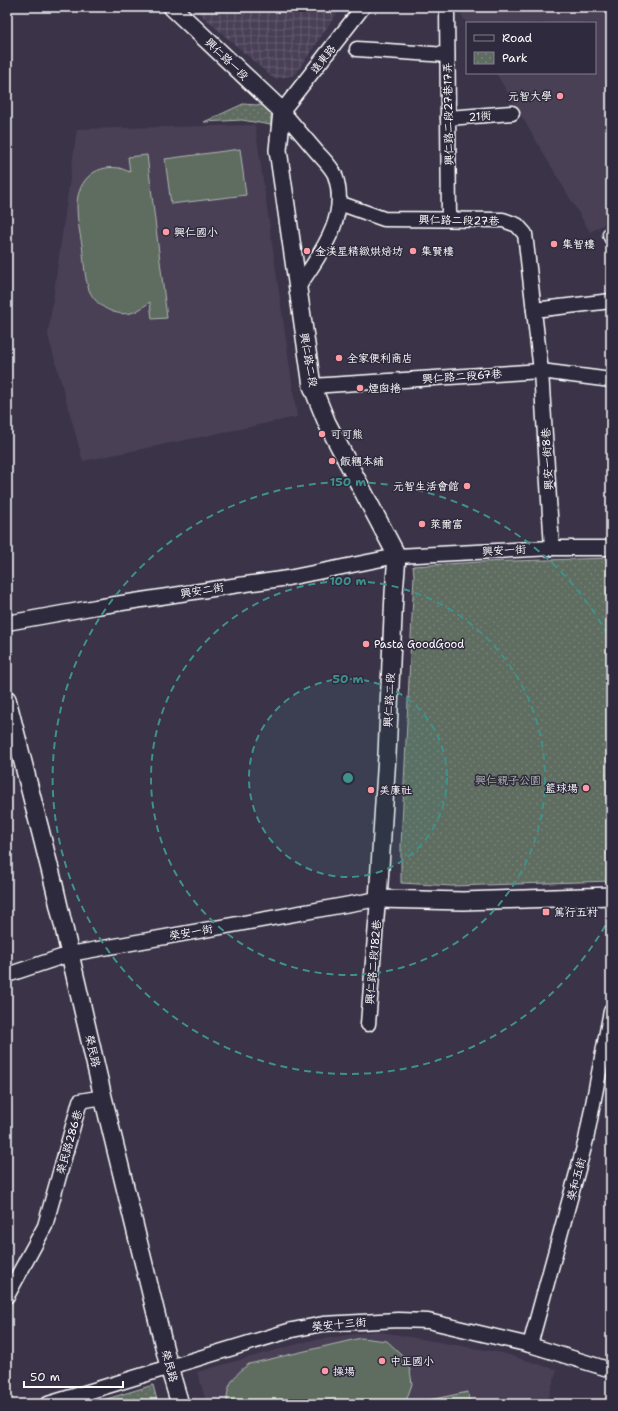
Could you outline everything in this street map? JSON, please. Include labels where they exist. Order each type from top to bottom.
[{"type":"street","name":"興仁路一段","points":[[172,7],[282,112]]},
{"type":"street","name":"遠東路","points":[[282,112],[363,7]]},
{"type":"street","name":"興仁路二段27巷17弄","points":[[447,9],[449,219]]},
{"type":"street","points":[[357,49],[447,55]]},
{"type":"street","points":[[282,112],[324,160],[334,174],[340,198],[338,214],[326,244],[297,289]]},
{"type":"street","name":"興仁路二段","points":[[282,112],[278,150],[312,386],[327,423],[397,556],[378,899]]},
{"type":"street","name":"21衖","points":[[448,118],[512,113]]},
{"type":"street","name":"興仁路二段27巷","points":[[339,203],[384,219],[503,220],[517,225],[525,234],[534,310]]},
{"type":"street","points":[[534,310],[611,301]]},
{"type":"street","name":"興安一街8巷","points":[[534,310],[542,371],[552,548]]},
{"type":"street","name":"興仁路二段67巷","points":[[312,386],[542,371],[611,380]]},
{"type":"street","name":"興安一街","points":[[397,556],[552,548],[611,548]]},
{"type":"street","name":"興安二街","points":[[7,623],[104,606],[288,578],[397,556]]},
{"type":"street","name":"榮民路","points":[[7,698],[169,1367],[180,1404]]},
{"type":"street","points":[[378,899],[463,902],[611,896]]},
{"type":"street","name":"榮安一街","points":[[7,976],[70,954],[378,899]]},
{"type":"street","name":"興仁路二段182巷","points":[[368,1024],[378,899]]},
{"type":"street","name":"榮和五街","points":[[530,1345],[586,1140],[611,1011]]},
{"type":"street","name":"榮民路286巷","points":[[7,1296],[45,1226],[80,1101],[103,1097]]},
{"type":"street","name":"榮安十三街","points":[[48,1404],[292,1330],[323,1324],[398,1320],[428,1321],[530,1345],[611,1370]]},
{"type":"shaded area","points":[[192,7],[341,7],[295,75],[274,79]]},
{"type":"shaded area","name":"元智大學","points":[[457,7],[611,7],[611,220],[590,232],[497,74],[596,74],[596,22],[466,22]]},
{"type":"shaded area","name":"興仁國小","points":[[255,125],[297,417],[83,461],[48,335],[77,129]]},
{"type":"shaded area","name":"中正國小","points":[[375,1331],[502,1353],[557,1370],[546,1404],[207,1404],[197,1372],[309,1341]]},
{"type":"green space","points":[[243,104],[271,106],[271,125],[242,120],[204,122]]},
{"type":"green space","points":[[240,149],[246,195],[171,204],[165,159]]},
{"type":"green space","points":[[147,155],[167,318],[152,319],[150,302],[136,311],[124,314],[105,308],[94,299],[88,287],[78,222],[77,199],[83,183],[88,177],[101,169],[119,168],[130,172],[128,157]]},
{"type":"green space","name":"興仁親子公園","points":[[611,558],[611,881],[452,886],[401,883],[401,846],[414,575],[413,566],[480,562]]},
{"type":"green space","name":"操場","points":[[361,1338],[387,1341],[401,1354],[410,1370],[412,1384],[405,1404],[227,1404],[228,1391],[232,1381],[239,1372],[249,1364]]},
{"type":"green space","points":[[153,1385],[158,1404],[90,1404]]},
{"type":"green space","points":[[468,1392],[470,1404],[410,1404]]},
{"type":"place","name":"元智大學","points":[[560,96]]},
{"type":"place","name":"興仁國小","points":[[166,232]]},
{"type":"place","name":"集智樓","points":[[554,244]]},
{"type":"place","name":"金渼星精緻烘焙坊","points":[[307,251]]},
{"type":"place","name":"集賢樓","points":[[413,251]]},
{"type":"place","name":"全家便利商店","points":[[339,358]]},
{"type":"place","name":"煙囪捲","points":[[360,388]]},
{"type":"place","name":"可可熊","points":[[322,434]]},
{"type":"place","name":"飯糰本舖","points":[[332,461]]},
{"type":"place","name":"元智生活會館","points":[[467,486]]},
{"type":"place","name":"萊爾富","points":[[422,524]]},
{"type":"place","name":"Pasta GoodGood","points":[[366,644]]},
{"type":"place","name":"籃球場","points":[[586,788]]},
{"type":"place","name":"美廉社","points":[[371,790]]},
{"type":"place","name":"篤行五村","points":[[546,912]]},
{"type":"place","name":"中正國小","points":[[382,1361]]},
{"type":"place","name":"操場","points":[[325,1371]]}]
